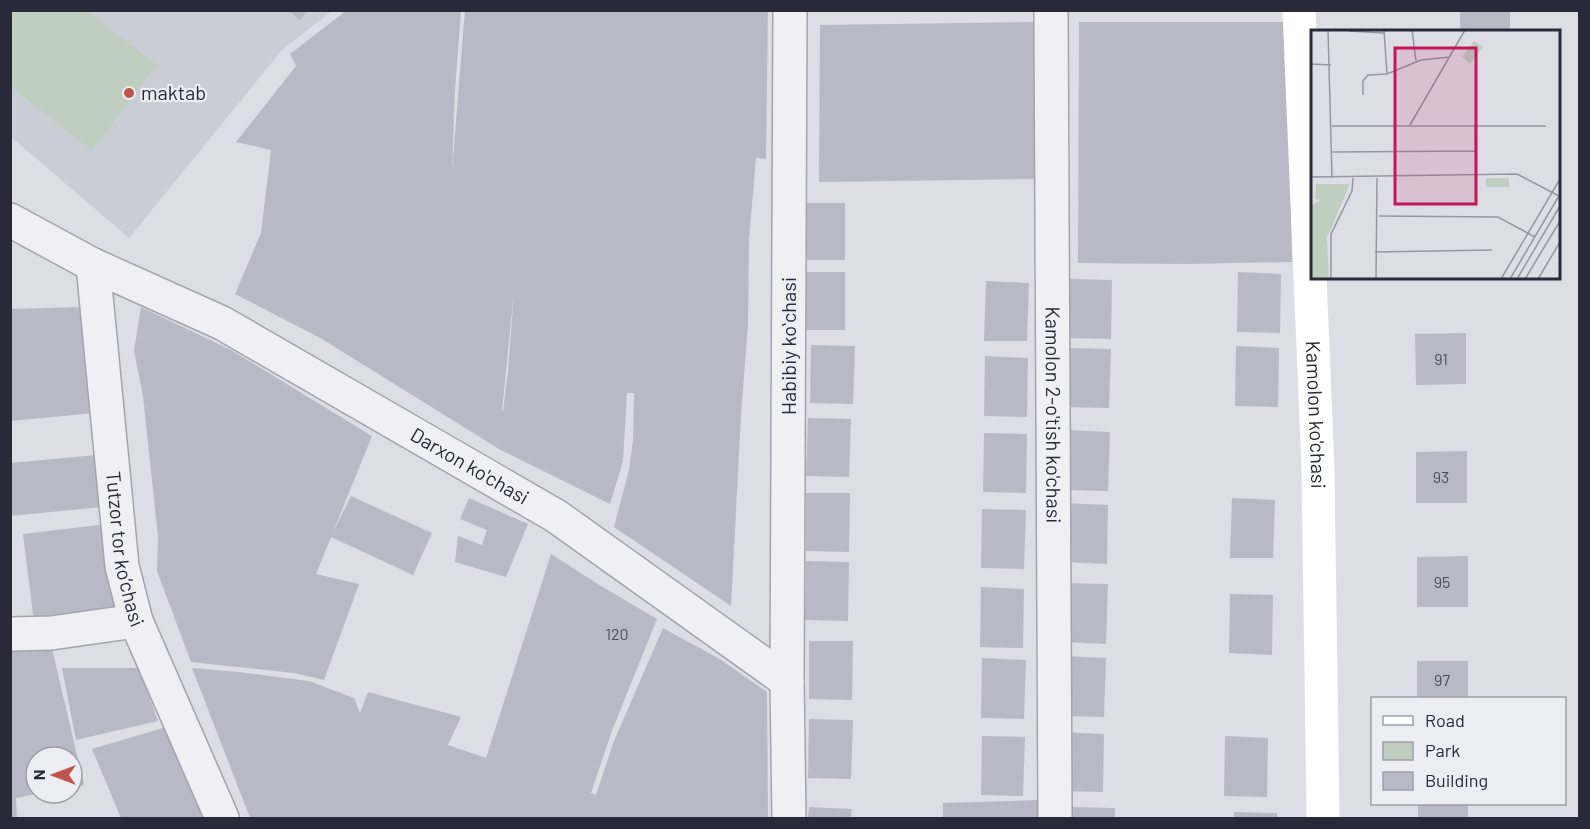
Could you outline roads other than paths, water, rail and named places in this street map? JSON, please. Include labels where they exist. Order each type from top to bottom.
[{"type":"street","name":"Habibiy koʻchasi","points":[[787,681],[790,10]]},
{"type":"street","name":"Kamolon 2-o'tish ko'chasi","points":[[1051,10],[1055,819]]},
{"type":"street","name":"Kamolon ko'chasi","points":[[1299,10],[1318,469],[1323,819]]},
{"type":"street","name":"Darxon ko'chasi","points":[[10,220],[93,265],[222,324],[556,516],[787,681]]},
{"type":"street","name":"Tutzor tor ko‘chasi","points":[[93,265],[122,567],[136,621],[222,819]]},
{"type":"street","points":[[10,634],[51,633],[136,621]]},
{"type":"street","points":[[787,681],[789,819]]},
{"type":"place","name":"maktab","points":[[129,93]]}]
